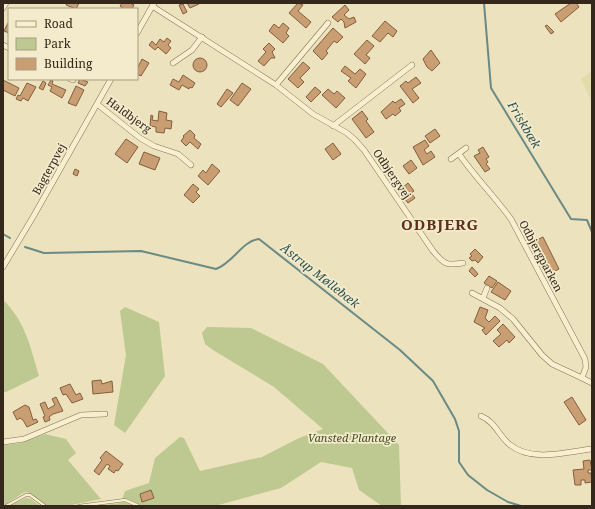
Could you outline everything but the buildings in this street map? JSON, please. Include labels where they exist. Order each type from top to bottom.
[{"type":"street","points":[[3,8],[6,3]]},
{"type":"street","points":[[138,31],[153,5]]},
{"type":"street","name":"Odbjergvej","points":[[153,5],[276,85],[313,114],[347,133],[364,150],[441,261],[450,265],[463,263]]},
{"type":"street","points":[[276,85],[328,23]]},
{"type":"street","points":[[173,63],[192,50],[202,37]]},
{"type":"street","points":[[334,126],[412,65]]},
{"type":"street","name":"Bagterpvej","points":[[3,267],[110,80]]},
{"type":"street","name":"Haldbjerg","points":[[97,104],[140,138],[154,146],[178,154],[191,164]]},
{"type":"street","points":[[451,159],[466,148]]},
{"type":"street","name":"Odbjergparken","points":[[458,154],[474,176],[495,198],[511,219],[585,359],[586,367],[582,378]]},
{"type":"street","points":[[482,298],[487,288]]},
{"type":"street","points":[[472,293],[500,308],[512,318],[552,364],[592,383]]},
{"type":"street","points":[[3,442],[24,439],[81,415],[105,414]]},
{"type":"street","points":[[481,416],[490,420],[509,444],[523,452],[541,455],[592,449]]},
{"type":"lane","points":[[6,506],[26,495],[30,495],[45,506]]},
{"type":"lane","points":[[79,506],[125,500],[139,506]]},
{"type":"shaded area","points":[[592,71],[592,102],[581,79]]},
{"type":"green space","points":[[3,300],[11,308],[22,326],[30,345],[39,376],[6,392],[3,392]]},
{"type":"green space","points":[[125,307],[159,322],[165,376],[125,433],[114,425],[126,355],[120,311]]},
{"type":"green space","name":"Vansted Plantage","points":[[207,327],[251,328],[323,364],[399,445],[401,506],[382,506],[359,490],[352,468],[321,462],[281,488],[215,506],[95,506],[121,503],[125,491],[149,483],[155,458],[180,437],[184,438],[200,471],[262,457],[299,438],[323,429],[274,387],[205,344],[202,333]]},
{"type":"green space","points":[[45,434],[66,439],[76,453],[68,460],[101,499],[67,506],[48,506],[27,492],[3,506],[3,445],[21,443]]},
{"type":"green space","points":[[26,498],[31,499],[40,506],[9,506]]},
{"type":"waterway","name":"Friskbæk","points":[[484,3],[491,88],[571,219],[587,220],[592,232]]},
{"type":"waterway","name":"Åstrup Møllebæk","points":[[3,234],[10,238]]},
{"type":"waterway","name":"Åstrup Møllebæk","points":[[25,247],[44,253],[141,251],[216,269],[228,262],[242,248],[259,239],[400,350],[433,381],[455,419],[459,431],[459,462],[468,475],[487,490],[508,502],[521,506]]},
{"type":"district","name":"ODBJERG","points":[[440,225]]}]
